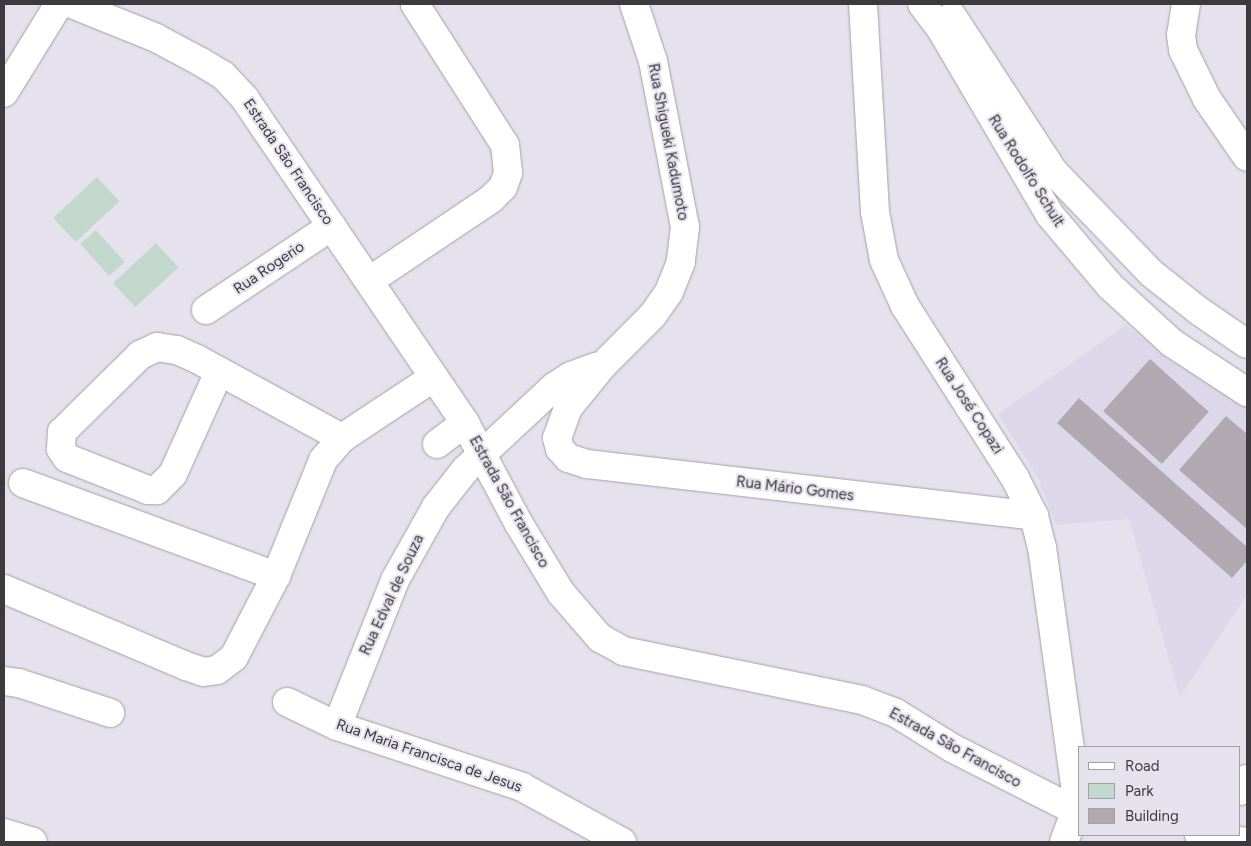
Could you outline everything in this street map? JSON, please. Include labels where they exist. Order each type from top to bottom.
[{"type":"street","points":[[4,93],[59,4]]},
{"type":"street","name":"Estrada São Francisco","points":[[72,4],[156,38],[223,75],[245,99],[465,423],[556,585],[600,638],[623,651],[862,700],[896,713],[952,748],[1077,813]]},
{"type":"street","points":[[369,281],[491,199],[503,187],[508,173],[505,144],[415,4]]},
{"type":"street","name":"Rua Shigueki Kadumoto","points":[[560,449],[557,438],[568,408],[603,365],[634,338],[669,292],[681,262],[685,227],[653,60],[634,4]]},
{"type":"street","name":"Rua José Copazi","points":[[863,4],[875,212],[884,260],[905,306],[1015,478],[1034,516],[1042,547],[1070,732],[1077,813]]},
{"type":"street","name":"Rua Rodolfo Schult","points":[[922,4],[942,31],[1050,215],[1090,263],[1172,343],[1247,392]]},
{"type":"street","name":"Rua Rodolfo Schult","points":[[944,4],[1053,171],[1112,235],[1199,311],[1247,344]]},
{"type":"street","points":[[1186,4],[1182,35],[1183,50],[1207,99],[1247,157]]},
{"type":"street","name":"Rua Rogerio","points":[[206,310],[332,226]]},
{"type":"street","points":[[1090,263],[1099,244],[1112,235]]},
{"type":"street","points":[[219,372],[173,474],[157,490],[148,490],[67,458],[62,449],[62,432],[140,354],[157,347],[176,350],[219,372],[342,438]]},
{"type":"street","name":"Rua Edval de Souza","points":[[337,726],[365,651],[414,542],[436,507],[482,453],[554,387],[571,376],[603,365]]},
{"type":"street","points":[[4,589],[203,672],[216,670],[234,657],[276,576],[323,460],[342,438],[434,377]]},
{"type":"street","points":[[437,444],[465,423]]},
{"type":"street","name":"Rua Mário Gomes","points":[[560,449],[568,458],[587,464],[1034,516]]},
{"type":"street","points":[[23,483],[276,576]]},
{"type":"street","points":[[4,681],[19,683],[110,714]]},
{"type":"street","name":"Rua Maria Francisca de Jesus","points":[[286,702],[337,726],[522,787],[622,842]]},
{"type":"street","points":[[1064,842],[1077,813]]},
{"type":"street","points":[[4,833],[33,842]]},
{"type":"street","points":[[1213,836],[1247,842]]},
{"type":"shaded area","points":[[1126,325],[1170,360],[1247,408],[1247,594],[1180,697],[1129,519],[1056,525],[1038,478],[998,414]]},
{"type":"green space","points":[[97,177],[120,201],[76,242],[53,218]]},
{"type":"green space","points":[[96,230],[125,262],[109,276],[80,244]]},
{"type":"green space","points":[[156,243],[179,267],[135,307],[113,283]]},
{"type":"building","points":[[1150,359],[1209,412],[1162,464],[1103,411]]},
{"type":"building","points":[[1079,398],[1247,547],[1247,561],[1232,578],[1057,423]]},
{"type":"building","points":[[1226,416],[1247,434],[1247,529],[1179,470]]}]
